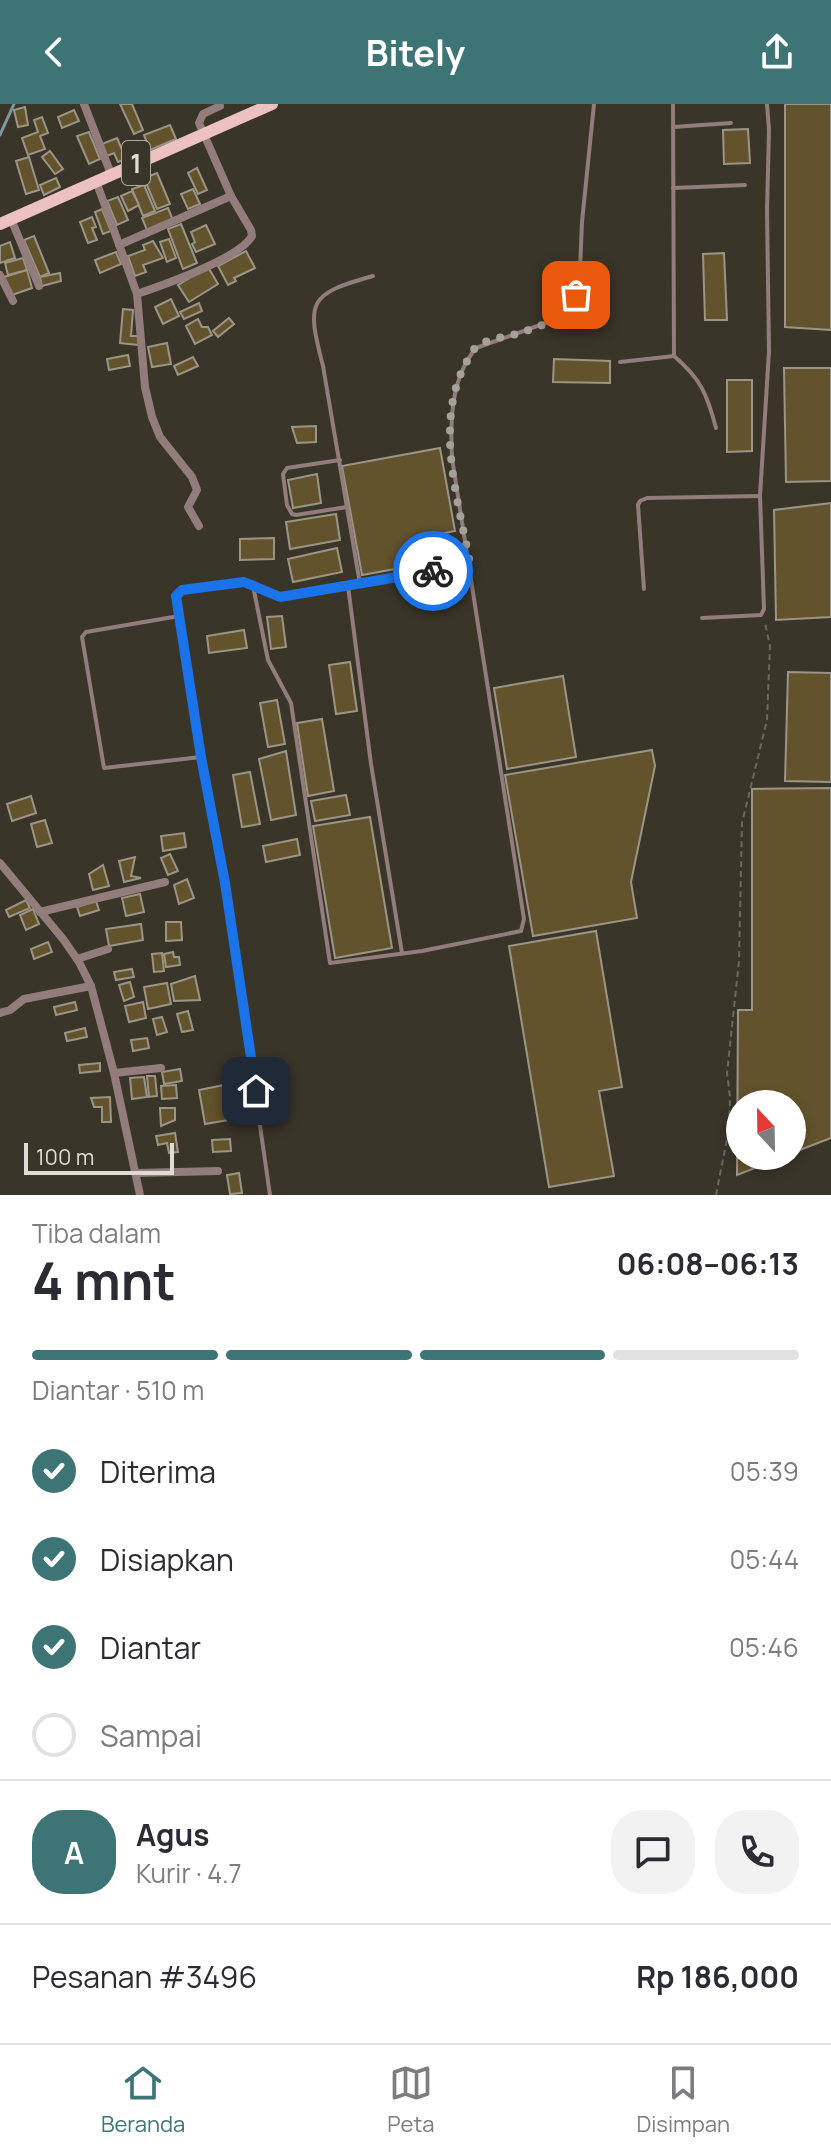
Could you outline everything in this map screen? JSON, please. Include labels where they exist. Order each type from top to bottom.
[{"type":"main road","name":"1","points":[[6,221],[203,134],[248,109],[272,104]]},
{"type":"street","points":[[88,105],[111,174]]},
{"type":"street","points":[[137,294],[201,269],[250,241],[251,230],[231,196],[199,123],[200,118],[220,106]]},
{"type":"street","points":[[96,181],[137,294],[148,403],[160,437],[195,481],[197,490],[188,507],[199,526]]},
{"type":"street","points":[[119,245],[231,196]]},
{"type":"street","points":[[6,221],[39,286]]},
{"type":"street","points":[[0,275],[13,301]]},
{"type":"street","points":[[0,863],[77,959],[91,986],[114,1073],[140,1195]]},
{"type":"street","points":[[40,912],[165,882]]},
{"type":"street","points":[[77,959],[108,949]]},
{"type":"street","points":[[0,1013],[10,1010],[24,999],[91,986]]},
{"type":"street","points":[[114,1073],[161,1068]]},
{"type":"street","points":[[137,1173],[218,1171]]},
{"type":"lane","points":[[253,586],[268,660],[291,703],[330,963],[521,931],[523,926],[452,458],[450,420],[459,379],[472,351],[479,345],[554,320],[571,307],[580,270],[594,104]]},
{"type":"lane","points":[[673,104],[674,356]]},
{"type":"lane","points":[[702,618],[761,615],[764,609],[760,496],[769,351],[767,104]]},
{"type":"lane","points":[[673,127],[731,123]]},
{"type":"lane","points":[[673,188],[745,185]]},
{"type":"lane","points":[[360,584],[340,460],[314,334],[316,305],[323,295],[335,287],[373,276]]},
{"type":"lane","points":[[620,362],[674,356],[693,372],[703,386],[716,428]]},
{"type":"lane","points":[[340,460],[287,468],[283,474],[287,505],[296,515],[347,507]]},
{"type":"lane","points":[[644,589],[640,501],[647,498],[760,496]]},
{"type":"lane","points":[[270,1195],[228,898],[201,757],[176,596],[182,590],[244,582],[280,597],[470,564]]},
{"type":"lane","points":[[348,586],[371,764],[402,953]]},
{"type":"lane","points":[[179,616],[86,632],[82,637],[104,768],[201,757]]},
{"type":"path","points":[[716,1195],[729,1129],[727,1073],[739,961],[742,823],[767,720],[769,637],[761,615]]},
{"type":"building","points":[[120,104],[132,104],[143,130],[134,134]]},
{"type":"building","points":[[785,104],[831,104],[831,330],[785,327]]},
{"type":"building","points":[[25,107],[28,125],[18,127],[14,110]]},
{"type":"building","points":[[74,110],[79,121],[62,128],[58,117]]},
{"type":"building","points":[[42,117],[48,133],[40,136],[45,149],[28,155],[22,138],[38,132],[34,120]]},
{"type":"building","points":[[170,125],[176,139],[150,150],[144,135]]},
{"type":"building","points":[[748,129],[750,163],[724,164],[723,130]]},
{"type":"building","points":[[89,132],[100,159],[89,164],[77,136]]},
{"type":"building","points":[[117,138],[126,159],[118,162],[114,153],[107,156],[102,144]]},
{"type":"building","points":[[50,151],[63,169],[55,174],[42,157]]},
{"type":"building","points":[[29,157],[39,190],[26,194],[16,161]]},
{"type":"building","points":[[197,168],[207,190],[198,194],[188,173]]},
{"type":"building","points":[[157,173],[170,204],[157,209],[144,178]]},
{"type":"building","points":[[56,178],[60,187],[44,195],[40,185]]},
{"type":"building","points":[[144,185],[155,211],[143,216],[132,189]]},
{"type":"building","points":[[193,189],[200,204],[188,209],[181,194]]},
{"type":"building","points":[[132,191],[139,205],[128,211],[121,196]]},
{"type":"building","points":[[118,197],[128,220],[117,225],[107,201]]},
{"type":"building","points":[[168,208],[173,220],[147,230],[142,218]]},
{"type":"building","points":[[102,209],[111,231],[103,234],[95,212]]},
{"type":"building","points":[[92,217],[97,240],[88,243],[80,222]]},
{"type":"building","points":[[181,224],[197,263],[183,269],[168,229]]},
{"type":"building","points":[[206,225],[215,244],[196,252],[191,232]]},
{"type":"building","points":[[34,236],[49,273],[40,277],[24,240]]},
{"type":"building","points":[[169,239],[176,258],[167,262],[160,242]]},
{"type":"building","points":[[153,241],[163,258],[143,265],[146,272],[135,276],[128,256],[145,250],[143,245]]},
{"type":"building","points":[[10,242],[15,258],[0,263],[0,246]]},
{"type":"building","points":[[246,251],[255,268],[234,278],[236,281],[228,285],[218,266]]},
{"type":"building","points":[[116,252],[121,264],[100,273],[95,260]]},
{"type":"building","points":[[724,253],[727,320],[705,320],[703,254]]},
{"type":"building","points":[[23,258],[27,270],[8,275],[5,263]]},
{"type":"building","points":[[208,267],[218,284],[189,302],[178,285]]},
{"type":"building","points":[[27,270],[32,288],[12,295],[4,277]]},
{"type":"building","points":[[60,273],[61,281],[42,286],[40,277]]},
{"type":"building","points":[[171,299],[179,316],[163,324],[155,307]]},
{"type":"building","points":[[199,303],[202,311],[184,319],[180,312]]},
{"type":"building","points":[[123,309],[133,310],[131,336],[139,336],[138,345],[120,343]]},
{"type":"building","points":[[229,318],[234,324],[218,337],[213,331]]},
{"type":"building","points":[[198,319],[212,335],[195,344],[186,326]]},
{"type":"building","points":[[167,343],[171,364],[152,367],[148,347]]},
{"type":"building","points":[[128,355],[130,366],[109,370],[107,359]]},
{"type":"building","points":[[193,357],[198,366],[178,375],[174,366]]},
{"type":"building","points":[[554,359],[610,361],[610,383],[553,382]]},
{"type":"building","points":[[784,368],[831,368],[831,481],[786,482]]},
{"type":"building","points":[[727,380],[752,380],[752,451],[727,452]]},
{"type":"building","points":[[316,426],[316,442],[297,443],[292,427]]},
{"type":"building","points":[[440,448],[455,531],[441,534],[422,564],[362,575],[342,466]]},
{"type":"building","points":[[317,474],[321,503],[293,508],[288,480]]},
{"type":"building","points":[[831,503],[831,617],[776,620],[774,510]]},
{"type":"building","points":[[336,514],[340,540],[290,549],[286,522]]},
{"type":"building","points":[[274,538],[274,559],[240,560],[240,539]]},
{"type":"building","points":[[337,548],[342,572],[293,582],[288,559]]},
{"type":"building","points":[[282,616],[286,647],[271,649],[267,617]]},
{"type":"building","points":[[244,630],[247,648],[209,653],[207,636]]},
{"type":"building","points":[[350,662],[357,711],[336,714],[329,665]]},
{"type":"building","points":[[788,672],[831,673],[831,782],[785,781]]},
{"type":"building","points":[[563,676],[576,757],[507,769],[494,688]]},
{"type":"building","points":[[277,700],[285,744],[268,747],[260,703]]},
{"type":"building","points":[[322,719],[334,791],[308,796],[297,723]]},
{"type":"building","points":[[652,750],[655,766],[631,882],[637,918],[533,936],[505,775]]},
{"type":"building","points":[[286,751],[296,815],[271,820],[259,759]]},
{"type":"building","points":[[250,772],[260,824],[242,827],[233,775]]},
{"type":"building","points":[[831,788],[831,1138],[806,1148],[806,1090],[738,1090],[738,1010],[752,1010],[752,789]]},
{"type":"building","points":[[346,795],[350,815],[315,821],[311,801]]},
{"type":"building","points":[[31,796],[36,813],[12,821],[7,804]]},
{"type":"building","points":[[370,817],[392,948],[335,958],[313,826]]},
{"type":"building","points":[[45,820],[52,843],[37,847],[31,824]]},
{"type":"building","points":[[184,833],[186,847],[163,851],[161,836]]},
{"type":"building","points":[[297,839],[300,855],[266,862],[263,846]]},
{"type":"building","points":[[170,854],[178,871],[168,875],[161,858]]},
{"type":"building","points":[[135,857],[131,876],[141,878],[124,882],[119,861]]},
{"type":"building","points":[[103,865],[109,886],[93,890],[89,874]]},
{"type":"building","points":[[187,879],[194,898],[179,904],[174,885]]},
{"type":"building","points":[[140,894],[144,912],[126,916],[122,898]]},
{"type":"building","points":[[26,900],[30,908],[9,917],[6,910]]},
{"type":"building","points":[[96,901],[99,910],[80,916],[77,907]]},
{"type":"building","points":[[33,909],[39,924],[26,930],[20,915]]},
{"type":"building","points":[[166,922],[181,922],[182,940],[166,941]]},
{"type":"building","points":[[141,924],[143,940],[109,946],[106,929]]},
{"type":"building","points":[[596,931],[622,1087],[599,1091],[614,1176],[549,1187],[509,946]]},
{"type":"building","points":[[48,942],[52,952],[34,959],[31,949]]},
{"type":"building","points":[[173,952],[174,957],[179,957],[180,965],[166,967],[164,954]]},
{"type":"building","points":[[162,953],[164,971],[154,972],[152,954]]},
{"type":"building","points":[[132,969],[134,977],[116,980],[114,972]]},
{"type":"building","points":[[195,976],[200,1000],[174,1001],[171,984]]},
{"type":"building","points":[[130,982],[134,997],[124,1001],[119,985]]},
{"type":"building","points":[[167,983],[171,1004],[148,1009],[144,987]]},
{"type":"building","points":[[75,1002],[77,1010],[56,1015],[54,1007]]},
{"type":"building","points":[[143,1002],[146,1018],[129,1022],[125,1006]]},
{"type":"building","points":[[188,1011],[193,1030],[182,1032],[177,1014]]},
{"type":"building","points":[[162,1017],[167,1032],[157,1035],[153,1019]]},
{"type":"building","points":[[85,1028],[87,1037],[67,1041],[65,1033]]},
{"type":"building","points":[[147,1038],[149,1048],[133,1051],[131,1040]]},
{"type":"building","points":[[100,1063],[100,1071],[80,1073],[79,1065]]},
{"type":"building","points":[[180,1069],[182,1081],[164,1084],[162,1072]]},
{"type":"building","points":[[147,1076],[155,1076],[157,1096],[149,1097]]},
{"type":"building","points":[[144,1077],[147,1097],[132,1099],[130,1078]]},
{"type":"building","points":[[229,1084],[235,1119],[205,1124],[199,1090]]},
{"type":"building","points":[[176,1085],[177,1098],[162,1099],[161,1086]]},
{"type":"building","points":[[110,1097],[111,1122],[102,1122],[102,1107],[94,1107],[91,1098]]},
{"type":"building","points":[[160,1108],[175,1108],[175,1120],[161,1126]]},
{"type":"building","points":[[175,1133],[178,1152],[169,1153],[167,1143],[158,1145],[156,1136]]},
{"type":"building","points":[[230,1139],[231,1151],[213,1152],[212,1140]]},
{"type":"building","points":[[239,1173],[242,1193],[230,1194],[227,1175]]},
{"type":"waterway","points":[[0,135],[14,104]]},
{"type":"way so far","points":[[433,571],[470,564],[452,458],[450,420],[459,379],[467,360],[472,351],[483,344],[561,316],[571,307],[576,295]]},
{"type":"route","points":[[256,1091],[225,883],[201,757],[176,596],[182,590],[244,582],[280,597],[433,571]]}]
